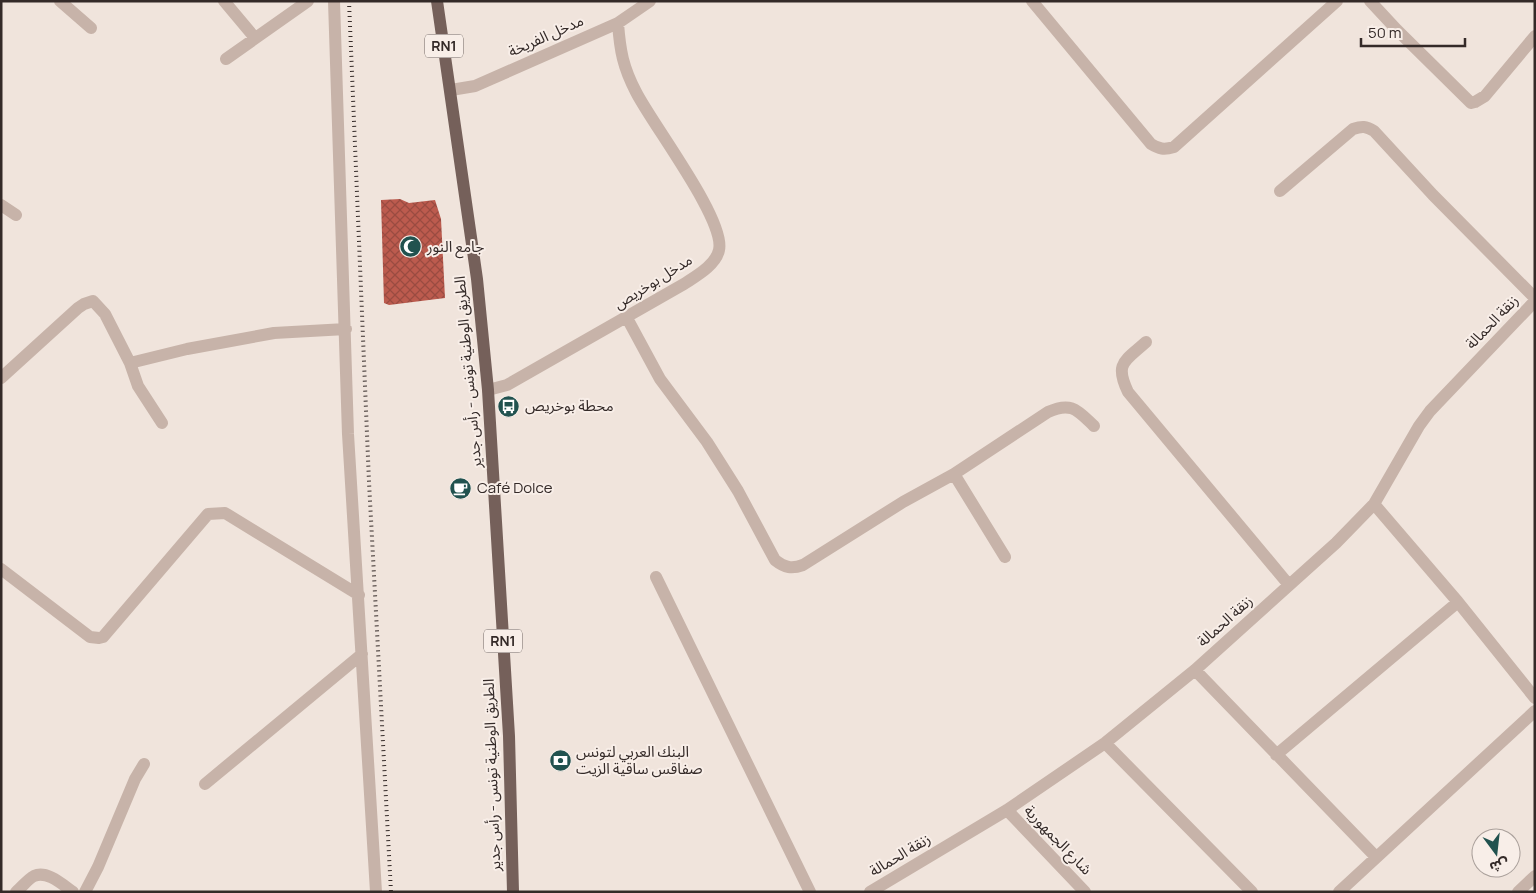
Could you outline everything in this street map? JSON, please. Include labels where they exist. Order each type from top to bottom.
[{"type":"main road","name":"الطريق الوطنية تونس - رأس جدير","points":[[437,1],[477,279],[488,390],[509,736],[513,892]]},
{"type":"street","points":[[60,1],[91,28]]},
{"type":"street","points":[[224,1],[255,38]]},
{"type":"street","points":[[226,59],[308,1]]},
{"type":"street","points":[[334,1],[348,434],[376,892]]},
{"type":"street","name":"مدخل الفريخة","points":[[451,90],[475,86],[618,23],[650,1]]},
{"type":"street","points":[[1032,1],[1151,144],[1165,149],[1174,147],[1337,1]]},
{"type":"street","points":[[1370,1],[1471,103],[1485,96],[1535,36]]},
{"type":"street","name":"مدخل بوخريص","points":[[488,390],[507,385],[627,318],[700,273],[719,253],[720,244],[711,218],[698,193],[637,94],[620,51],[618,23]]},
{"type":"street","points":[[1280,191],[1353,129],[1361,126],[1367,127],[1374,131],[1433,195],[1535,299]]},
{"type":"street","points":[[1,205],[16,215]]},
{"type":"street","name":"زنقة الحمالة","points":[[870,892],[1007,810],[1105,743],[1195,670],[1352,527],[1374,504],[1419,426],[1430,411],[1535,299]]},
{"type":"street","points":[[2,378],[78,308],[93,301],[105,314],[130,363],[138,386],[162,423]]},
{"type":"street","points":[[627,318],[660,379],[707,442],[738,491],[775,560],[782,566],[794,568],[803,565],[903,502],[954,474],[1048,412],[1058,408],[1072,408],[1094,426]]},
{"type":"street","points":[[130,363],[187,349],[274,333],[346,329]]},
{"type":"street","points":[[1146,342],[1124,361],[1120,369],[1128,392],[1289,585]]},
{"type":"street","points":[[954,474],[1005,557]]},
{"type":"street","points":[[1374,504],[1458,602],[1535,698]]},
{"type":"street","points":[[1,569],[90,637],[103,637],[208,514],[224,513],[359,595]]},
{"type":"street","points":[[656,577],[810,892]]},
{"type":"street","points":[[1276,755],[1458,602]]},
{"type":"street","points":[[205,784],[362,654]]},
{"type":"street","points":[[1195,670],[1376,857]]},
{"type":"street","points":[[1339,892],[1535,712]]},
{"type":"street","points":[[1105,743],[1252,892]]},
{"type":"street","points":[[84,892],[98,867],[135,780],[144,764]]},
{"type":"street","name":"شارع الجمهورية","points":[[1007,810],[1085,892]]},
{"type":"street","points":[[16,892],[34,876],[42,875],[49,876],[73,892]]},
{"type":"street","points":[[1518,892],[1535,876]]},
{"type":"building","points":[[400,199],[409,203],[435,200],[441,219],[445,298],[389,305],[384,303],[381,200]]},
{"type":"railway","points":[[349,1],[369,482],[391,892]]},
{"type":"place","name":"جامع النور","points":[[411,247]]},
{"type":"place","name":"محطة بوخريص","points":[[509,406]]},
{"type":"place","name":"Café Dolce","points":[[461,488]]},
{"type":"place","name":"البنك العربي لتونس صفاقس ساقية الزيت","points":[[560,761]]}]
